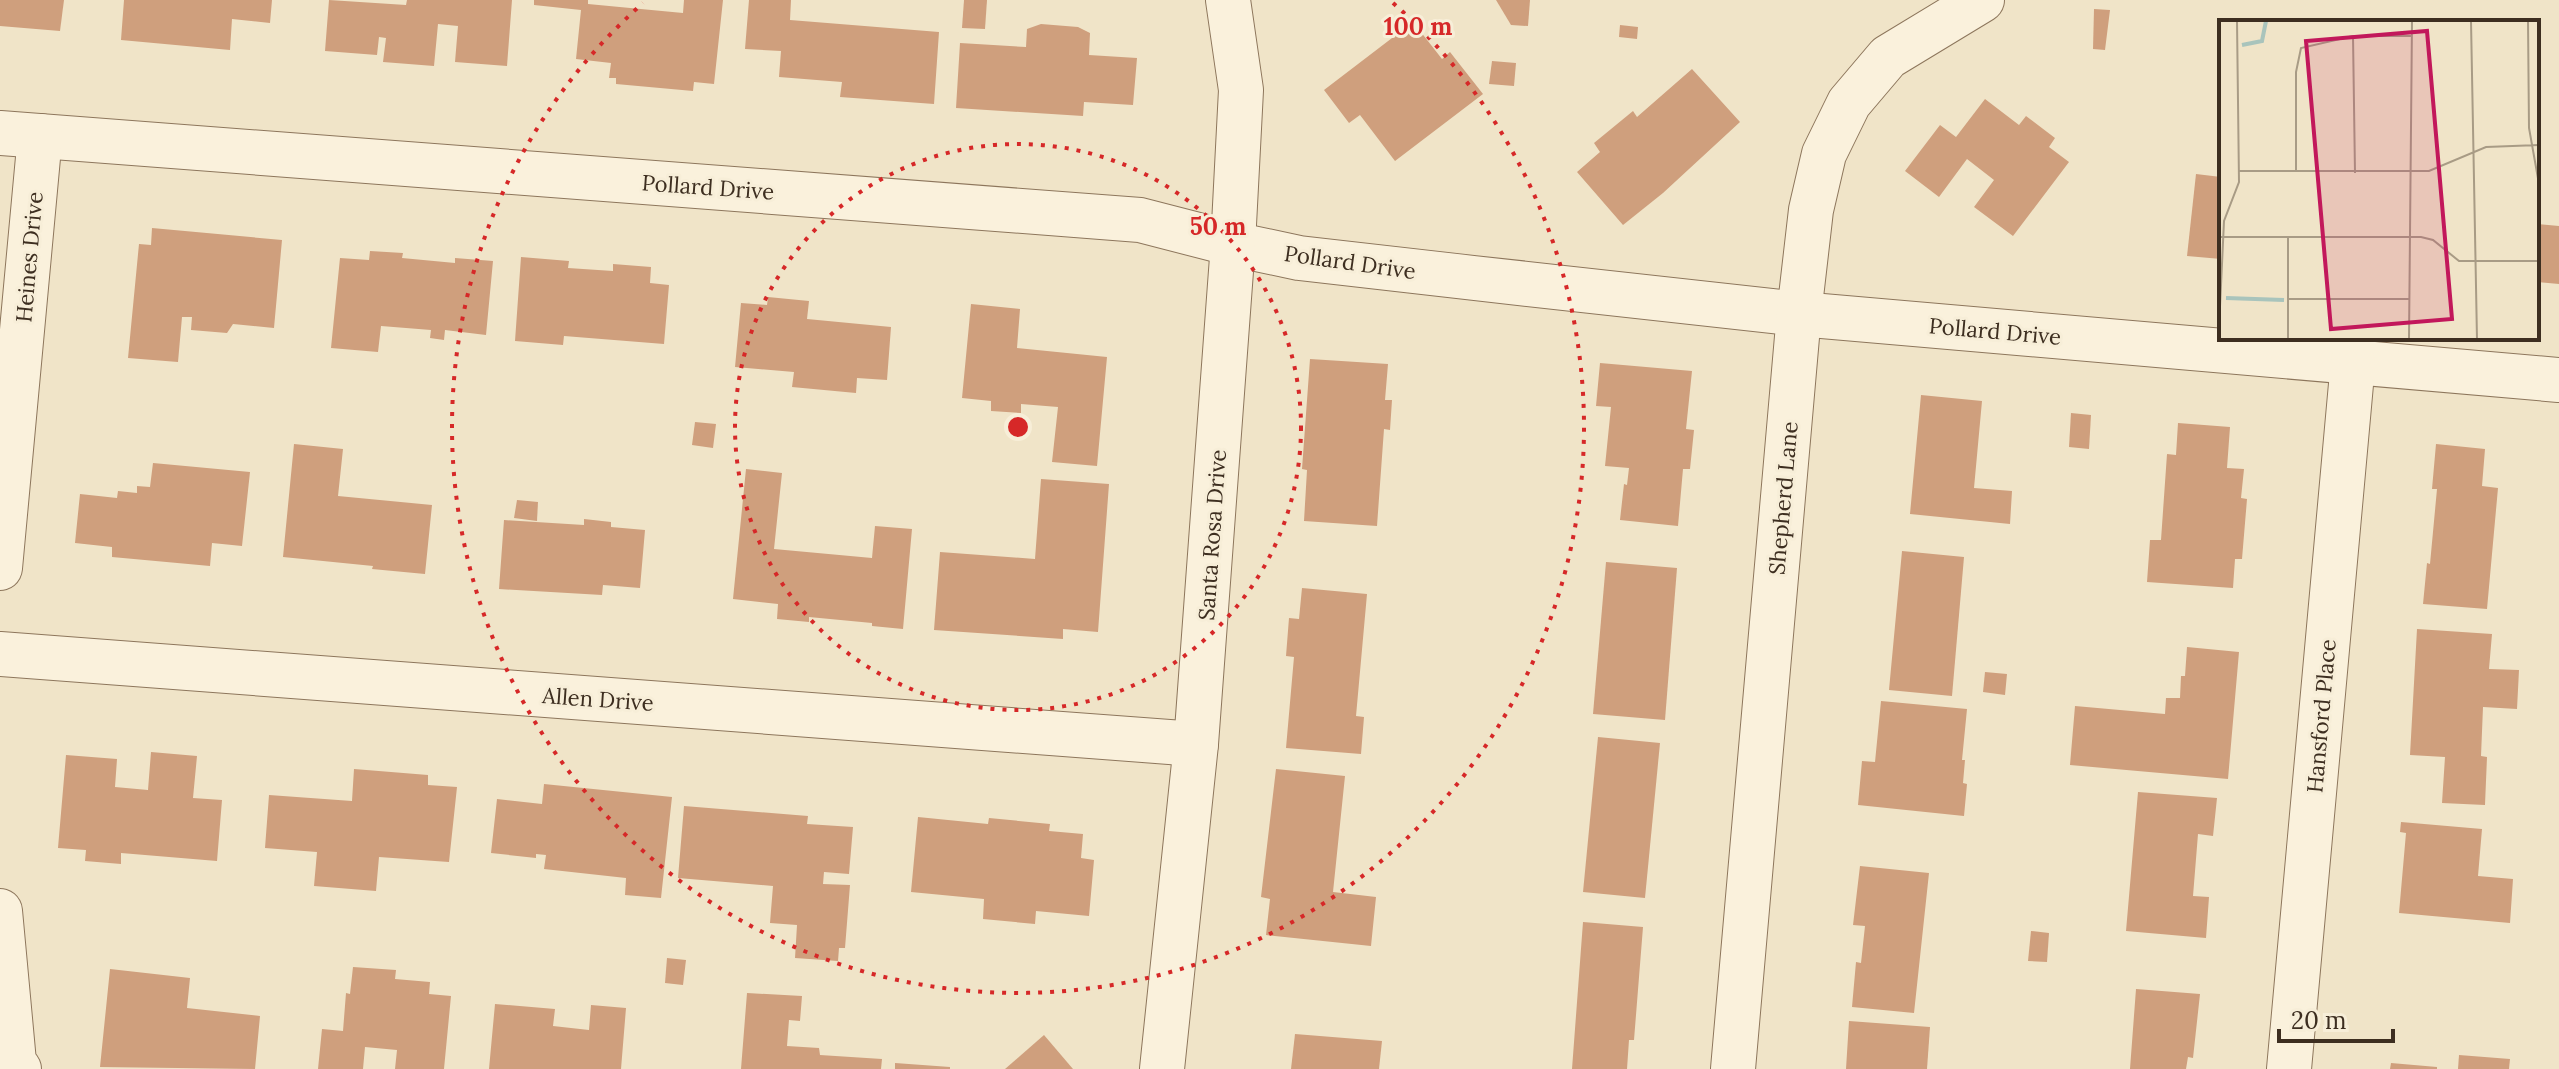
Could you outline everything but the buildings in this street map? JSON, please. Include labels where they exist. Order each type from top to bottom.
[{"type":"street","name":"Santa Rosa Drive","points":[[1162,1069],[1196,744],[1233,244],[1241,90],[1228,0]]},
{"type":"street","name":"Shepherd Lane","points":[[1733,1069],[1799,314],[1811,210],[1824,154],[1849,103],[1888,57],[1982,0]]},
{"type":"street","name":"Pollard Drive","points":[[20,134],[1140,220],[1299,258],[1799,314],[2559,380]]},
{"type":"street","name":"Heines Drive","points":[[0,568],[20,134]]},
{"type":"street","name":"Hansford Place","points":[[2289,1069],[2353,362]]},
{"type":"street","name":"Allen Drive","points":[[0,654],[1196,744]]},
{"type":"street","points":[[0,911],[14,1062],[19,1069]]}]
